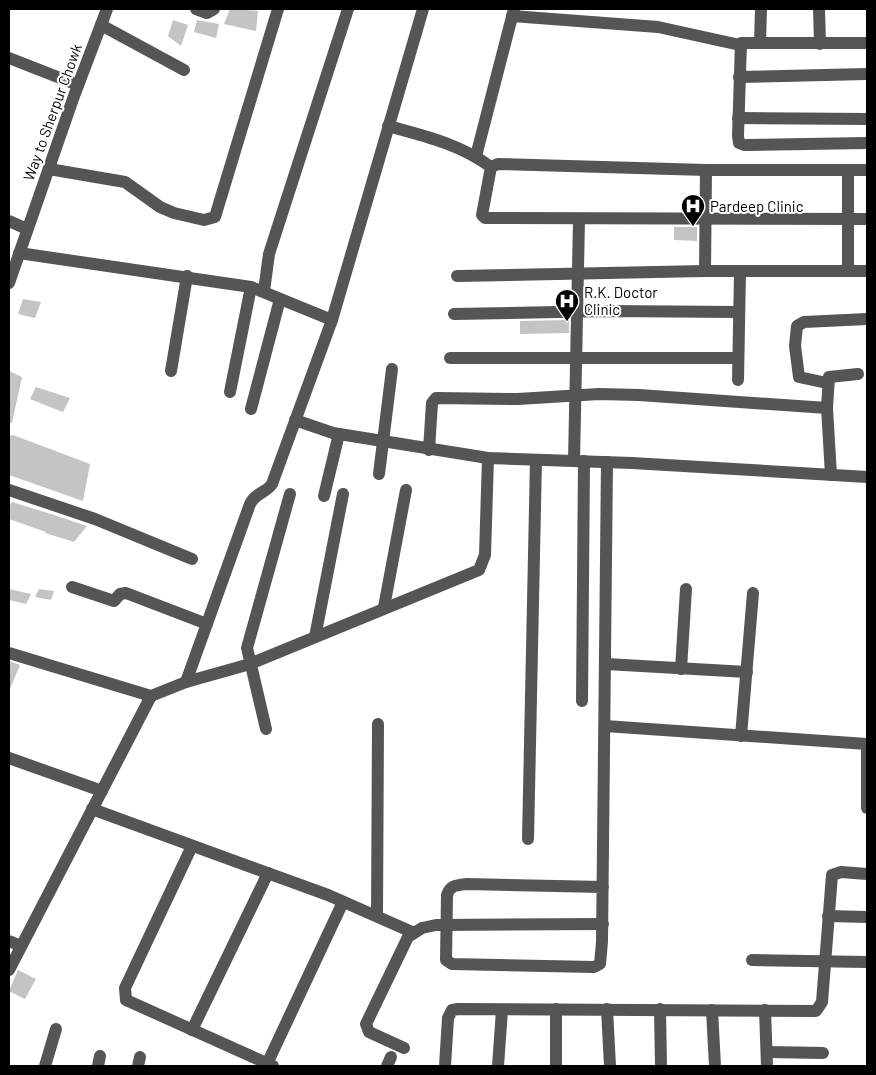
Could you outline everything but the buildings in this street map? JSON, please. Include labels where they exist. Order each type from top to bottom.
[{"type":"street","name":"Way to Sherpur Chowk","points":[[9,283],[48,168],[107,9]]},
{"type":"street","points":[[196,9],[208,13],[214,9]]},
{"type":"street","points":[[48,168],[125,182],[160,207],[174,213],[204,220],[215,218],[278,9]]},
{"type":"street","points":[[264,291],[269,254],[348,9]]},
{"type":"street","points":[[186,682],[250,504],[255,496],[267,490],[272,484],[332,320],[423,9]]},
{"type":"street","points":[[760,43],[761,9]]},
{"type":"street","points":[[820,9],[820,44]]},
{"type":"street","points":[[476,156],[513,12],[658,27],[740,45],[760,43],[867,44]]},
{"type":"street","points":[[101,25],[184,70]]},
{"type":"street","points":[[740,45],[738,141],[744,145],[867,143]]},
{"type":"street","points":[[9,58],[78,85]]},
{"type":"street","points":[[739,78],[867,74]]},
{"type":"street","points":[[738,118],[867,119]]},
{"type":"street","points":[[388,126],[456,146],[476,156],[491,168]]},
{"type":"street","points":[[491,168],[498,164],[706,170],[867,170]]},
{"type":"street","points":[[491,168],[483,218],[579,220],[867,219]]},
{"type":"street","points":[[705,271],[704,219],[706,170]]},
{"type":"street","points":[[848,170],[848,271]]},
{"type":"street","points":[[579,220],[575,396],[579,461],[584,487],[582,701]]},
{"type":"street","points":[[9,222],[28,229]]},
{"type":"street","points":[[19,253],[188,276],[251,287],[332,320]]},
{"type":"street","points":[[457,276],[705,271],[867,271]]},
{"type":"street","points":[[738,380],[740,272]]},
{"type":"street","points":[[170,371],[188,276]]},
{"type":"street","points":[[230,392],[251,287]]},
{"type":"street","points":[[251,409],[280,299]]},
{"type":"street","points":[[454,314],[578,311],[738,312]]},
{"type":"street","points":[[827,382],[803,380],[797,375],[795,346],[797,326],[804,322],[867,319]]},
{"type":"street","points":[[450,358],[737,358]]},
{"type":"street","points":[[379,474],[392,369]]},
{"type":"street","points":[[831,475],[827,408],[828,377],[858,374]]},
{"type":"street","points":[[429,450],[432,403],[436,398],[518,399],[575,396],[670,396],[827,408]]},
{"type":"street","points":[[295,420],[339,434],[488,458],[607,462],[867,477]]},
{"type":"street","points":[[324,496],[339,434]]},
{"type":"street","points":[[9,653],[151,696],[186,682],[250,664],[384,607],[479,570],[485,555],[488,458]]},
{"type":"street","points":[[528,839],[536,460]]},
{"type":"street","points":[[603,887],[467,884],[453,886],[449,889],[447,895],[445,956],[452,964],[594,967],[602,961],[606,726],[607,462]]},
{"type":"street","points":[[584,487],[607,488]]},
{"type":"street","points":[[9,490],[94,519],[192,558]]},
{"type":"street","points":[[384,607],[406,490]]},
{"type":"street","points":[[266,728],[250,664],[248,643],[290,494]]},
{"type":"street","points":[[315,637],[343,494]]},
{"type":"street","points":[[72,587],[114,601],[120,594],[126,593],[206,624]]},
{"type":"street","points":[[681,669],[686,589]]},
{"type":"street","points":[[741,736],[753,593]]},
{"type":"street","points":[[606,664],[746,672]]},
{"type":"street","points":[[9,970],[151,696]]},
{"type":"street","points":[[377,916],[378,724]]},
{"type":"street","points":[[606,726],[867,746],[867,808]]},
{"type":"street","points":[[9,758],[102,791]]},
{"type":"street","points":[[92,809],[268,873],[343,902],[412,932]]},
{"type":"street","points":[[192,846],[125,988],[126,1000],[270,1065],[343,902]]},
{"type":"street","points":[[445,1066],[448,1018],[452,1010],[660,1009],[811,1011],[820,1008],[832,875],[841,872],[867,874]]},
{"type":"street","points":[[192,1030],[268,873]]},
{"type":"street","points":[[828,916],[867,917]]},
{"type":"street","points":[[404,1048],[368,1031],[366,1024],[412,932],[422,928],[445,924],[603,924]]},
{"type":"street","points":[[9,941],[21,946]]},
{"type":"street","points":[[752,960],[867,962]]},
{"type":"street","points":[[607,1009],[610,1066]]},
{"type":"street","points":[[660,1009],[661,1066]]},
{"type":"street","points":[[498,1066],[502,1010]]},
{"type":"street","points":[[556,1010],[556,1066]]},
{"type":"street","points":[[712,1010],[715,1066]]},
{"type":"street","points":[[765,1010],[767,1066]]},
{"type":"street","points":[[45,1066],[56,1029]]},
{"type":"street","points":[[767,1052],[823,1053]]},
{"type":"place","name":"Pardeep Clinic","points":[[693,227]]},
{"type":"place","name":"R.K. Doctor Clinic","points":[[567,322]]}]
